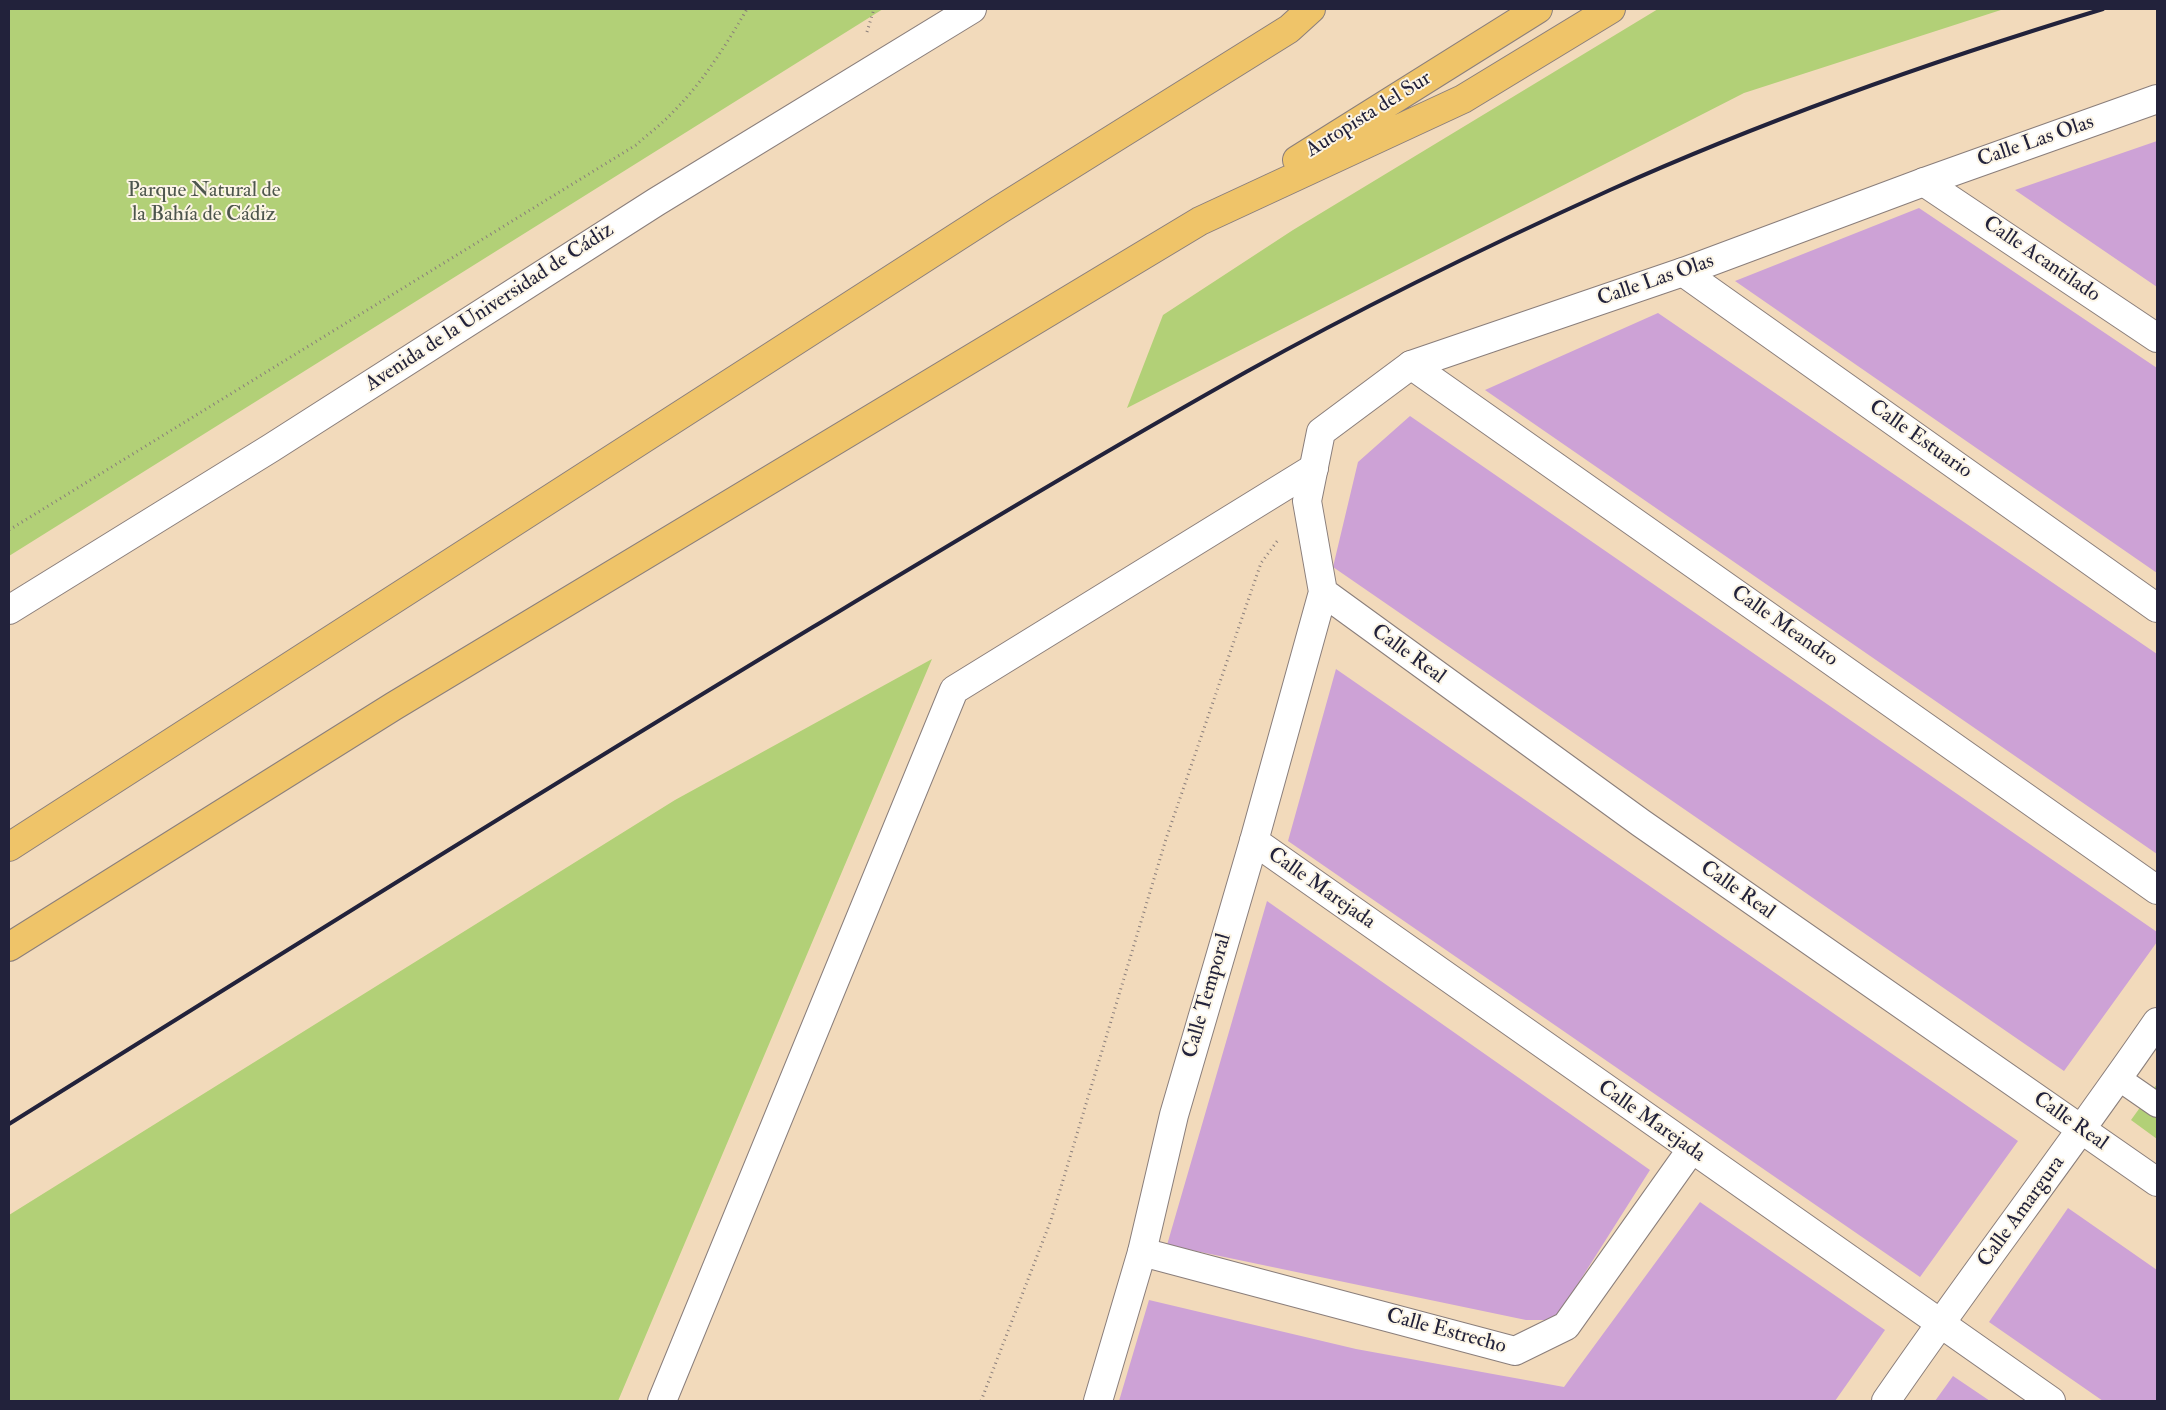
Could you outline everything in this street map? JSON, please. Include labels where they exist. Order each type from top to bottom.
[{"type":"highway","points":[[1290,29],[1312,9]]},
{"type":"highway","points":[[9,847],[999,210],[1290,29],[1333,9]]},
{"type":"highway","name":"Autopista del Sur","points":[[1200,221],[1538,9]]},
{"type":"highway","points":[[9,947],[394,706],[1200,221],[1463,99],[1611,9]]},
{"type":"street","name":"Avenida de la Universidad de Cádiz","points":[[9,610],[271,448],[656,202],[972,9]]},
{"type":"street","name":"Calle Las Olas","points":[[1322,592],[1307,502],[1321,432],[1410,365],[1683,272],[1924,182],[2157,99]]},
{"type":"street","name":"Calle Acantilado","points":[[1924,182],[2157,338]]},
{"type":"street","name":"Calle Estuario","points":[[1683,272],[2157,608]]},
{"type":"street","name":"Calle Meandro","points":[[1410,365],[2157,890]]},
{"type":"street","points":[[662,1401],[954,690],[1314,468]]},
{"type":"street","name":"Calle Temporal","points":[[1098,1401],[1142,1252],[1174,1115],[1254,841],[1322,592]]},
{"type":"street","name":"Calle Real","points":[[1322,592],[1641,823],[2157,1182]]},
{"type":"street","name":"Calle Marejada","points":[[1254,841],[1691,1150],[2051,1401]]},
{"type":"street","name":"Calle Amargura","points":[[1886,1401],[1940,1322],[2082,1130],[2157,1022]]},
{"type":"street","points":[[2118,1078],[2157,1105]]},
{"type":"street","name":"Calle Estrecho","points":[[1142,1252],[1515,1351],[1566,1326],[1691,1150]]},
{"type":"path","points":[[9,530],[636,145],[674,112],[701,79],[725,47],[747,9]]},
{"type":"path","points":[[866,37],[874,9]]},
{"type":"path","points":[[981,1401],[1051,1220],[1166,839],[1261,563],[1307,502]]},
{"type":"green space","name":"Parque Natural de la Bahía de Cádiz","points":[[9,9],[883,9],[9,556]]},
{"type":"green space","points":[[1658,9],[2004,9],[1744,93],[1127,408],[1163,315],[1293,230]]},
{"type":"green space","points":[[932,659],[618,1401],[9,1401],[9,1215],[675,800]]},
{"type":"green space","points":[[2157,1084],[2157,1139],[2131,1120]]},
{"type":"building","points":[[2157,141],[2157,287],[2015,190]]},
{"type":"building","points":[[1919,208],[2157,368],[2157,573],[1735,281]]},
{"type":"building","points":[[1658,313],[2157,654],[2157,854],[1485,390]]},
{"type":"building","points":[[1410,416],[2157,932],[2157,942],[2064,1071],[1333,567],[1358,462]]},
{"type":"building","points":[[1336,669],[2018,1141],[1920,1277],[1288,841]]},
{"type":"building","points":[[1267,901],[1650,1170],[1555,1320],[1526,1320],[1167,1245]]},
{"type":"building","points":[[1700,1202],[1885,1330],[1835,1401],[1119,1401],[1149,1300],[1356,1349],[1564,1387]]},
{"type":"building","points":[[2068,1208],[2157,1270],[2157,1401],[2103,1401],[1989,1322]]},
{"type":"building","points":[[1953,1376],[1990,1401],[1935,1401]]},
{"type":"railway","points":[[9,1124],[510,812],[813,627],[1137,434],[1335,324],[1426,277],[1564,211],[1670,164],[1792,115],[1915,70],[2103,9]]}]
